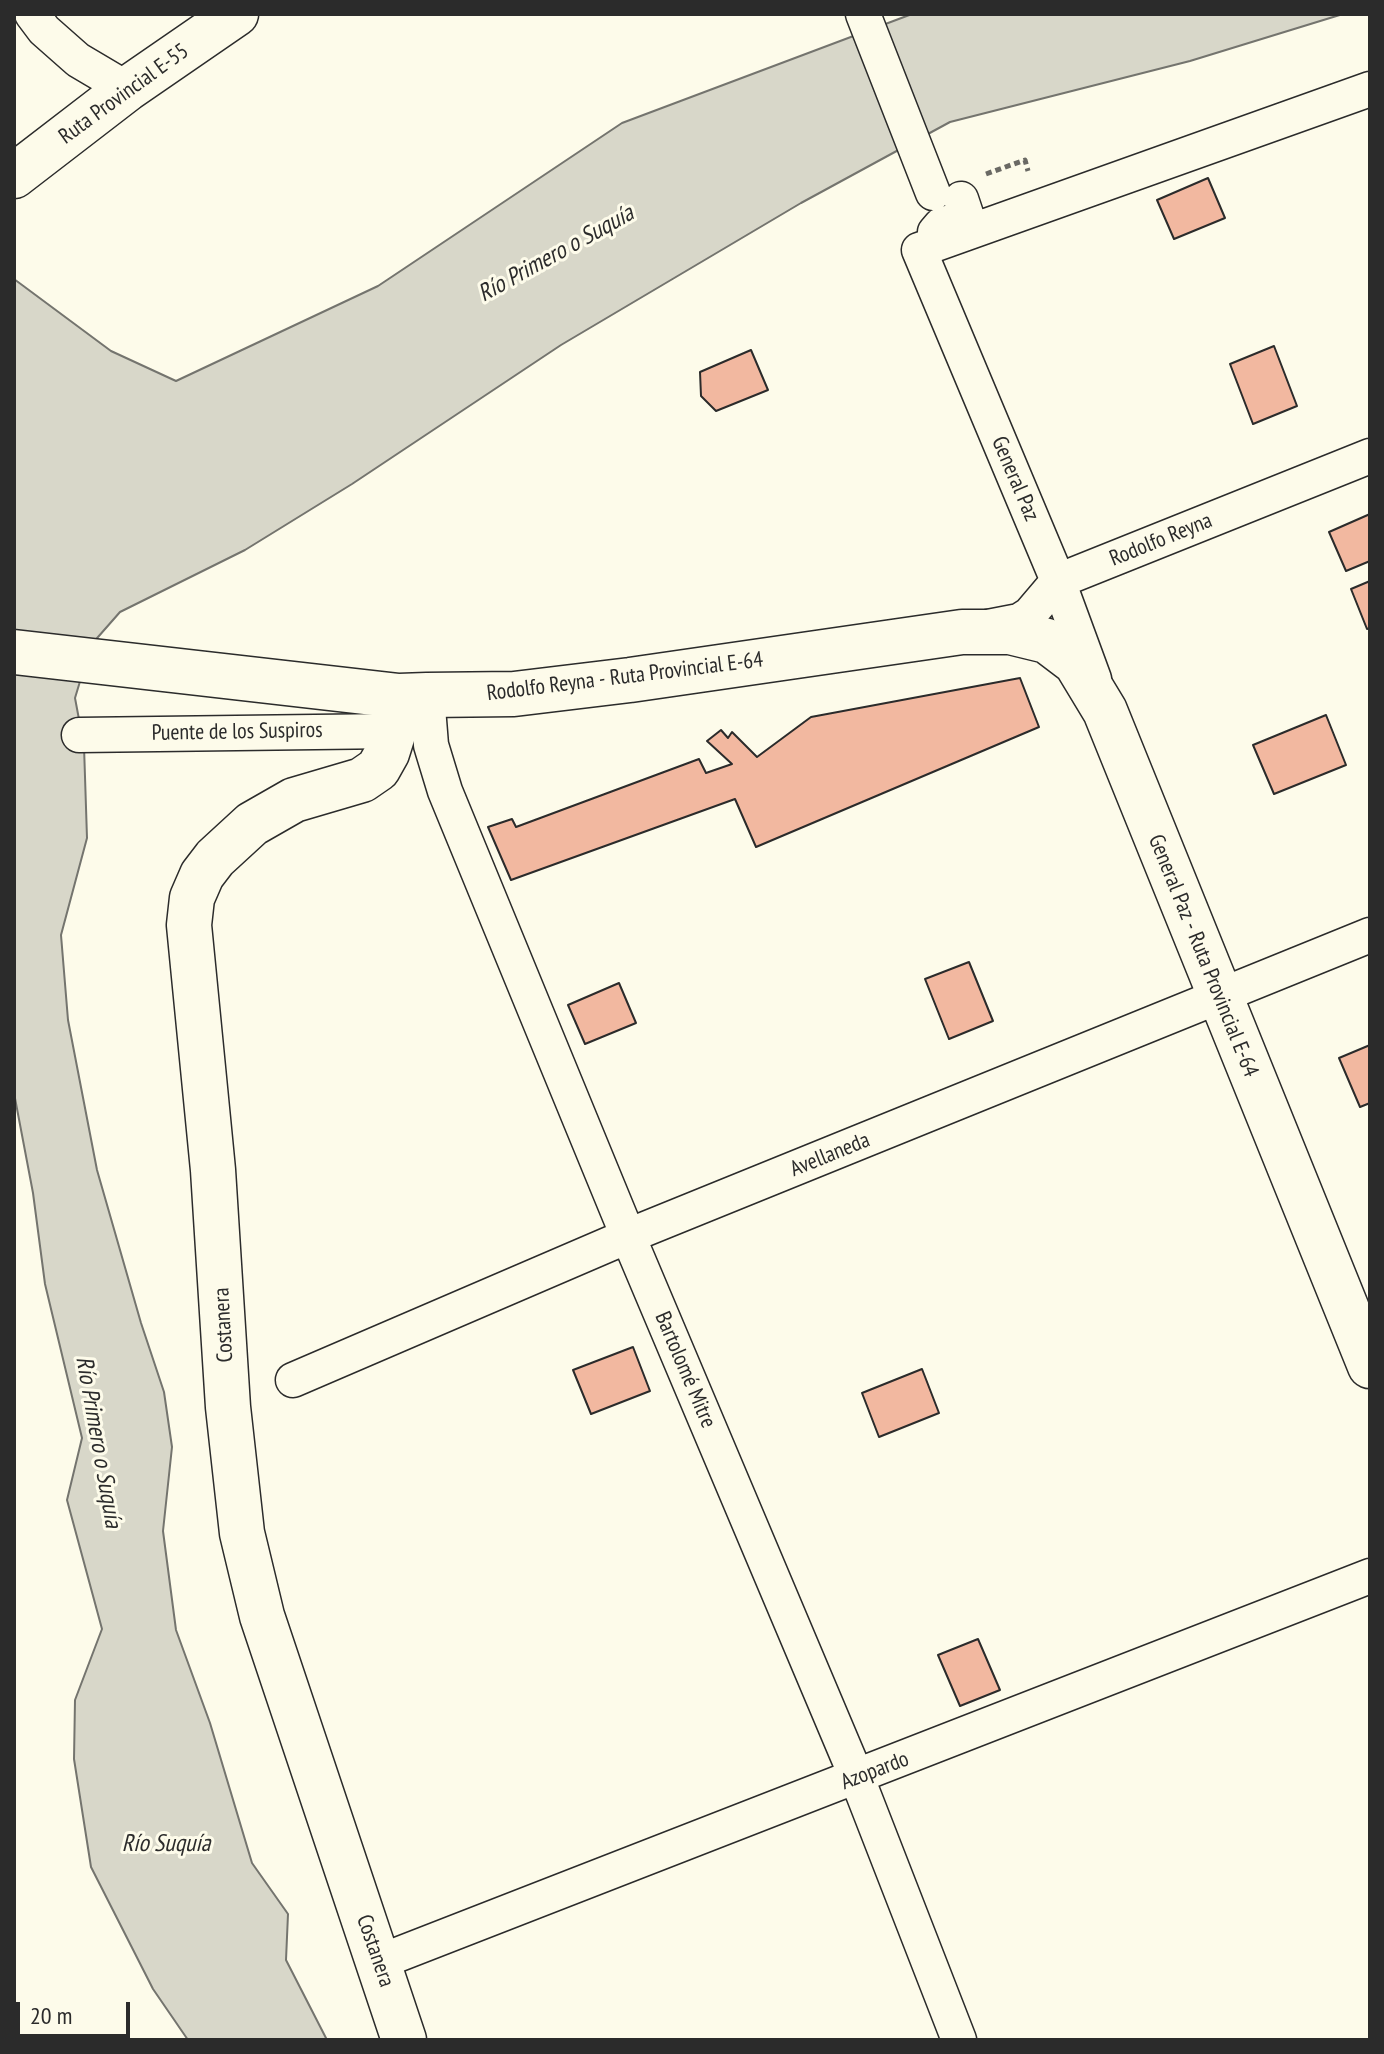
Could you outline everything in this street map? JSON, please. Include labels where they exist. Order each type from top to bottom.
[{"type":"street","points":[[32,14],[44,30],[78,60],[127,89]]},
{"type":"street","name":"Ruta Provincial E-55","points":[[20,171],[127,89],[236,14]]},
{"type":"street","points":[[863,14],[947,196],[967,217],[941,225],[919,250]]},
{"type":"street","points":[[919,250],[1370,89]]},
{"type":"street","name":"General Paz","points":[[919,250],[1058,581],[1105,711]]},
{"type":"street","name":"Rodolfo Reyna","points":[[962,632],[1019,621],[1040,604],[1058,581],[1370,456]]},
{"type":"street","name":"Rodolfo Reyna - Ruta Provincial E-64","points":[[14,652],[239,677],[407,707],[615,682],[962,632]]},
{"type":"street","name":"General Paz - Ruta Provincial E-64","points":[[962,632],[1010,632],[1047,641],[1076,663],[1105,711],[1370,1366]]},
{"type":"street","name":"Puente de los Suspiros","points":[[79,735],[236,731],[407,707]]},
{"type":"street","name":"Bartolomé Mitre","points":[[407,707],[431,745],[445,791],[628,1236],[857,1778],[959,2040]]},
{"type":"street","name":"Costanera","points":[[404,2040],[266,1631],[242,1533],[228,1407],[213,1170],[189,925],[192,898],[202,875],[234,839],[270,812],[294,800],[362,780],[378,769],[407,707]]},
{"type":"street","name":"Avellaneda","points":[[293,1380],[628,1236],[1370,935]]},
{"type":"street","name":"Azopardo","points":[[379,1962],[1370,1576]]},
{"type":"water","points":[[912,14],[1343,14],[1190,61],[950,122],[801,203],[561,345],[352,484],[245,550],[120,612],[91,645],[75,698],[84,746],[87,838],[61,935],[68,1020],[97,1170],[164,1392],[172,1447],[163,1531],[176,1630],[210,1723],[252,1863],[288,1914],[286,1960],[327,2040],[188,2040],[153,1989],[91,1867],[74,1759],[75,1700],[102,1629],[67,1500],[82,1438],[45,1284],[33,1193],[14,1093],[14,279],[111,351],[176,381],[378,286],[622,123]]},
{"type":"building","points":[[1208,178],[1225,218],[1174,239],[1157,200]]},
{"type":"building","points":[[1274,346],[1297,406],[1253,424],[1230,364]]},
{"type":"building","points":[[751,350],[768,390],[716,411],[701,396],[700,372]]},
{"type":"building","points":[[1370,514],[1370,561],[1346,571],[1329,532]]},
{"type":"building","points":[[1370,581],[1370,628],[1367,629],[1351,589]]},
{"type":"building","points":[[1020,678],[1039,727],[756,847],[735,799],[511,880],[488,827],[512,819],[516,827],[699,759],[706,773],[732,764],[707,741],[721,730],[728,738],[732,732],[757,757],[811,717]]},
{"type":"building","points":[[1326,715],[1346,765],[1274,794],[1253,745]]},
{"type":"building","points":[[969,962],[993,1021],[949,1039],[925,979]]},
{"type":"building","points":[[619,983],[636,1023],[585,1044],[568,1005]]},
{"type":"building","points":[[1370,1045],[1370,1103],[1360,1107],[1339,1058]]},
{"type":"building","points":[[633,1347],[650,1391],[591,1414],[573,1370]]},
{"type":"building","points":[[922,1369],[939,1413],[879,1437],[862,1393]]},
{"type":"building","points":[[978,1639],[1000,1690],[960,1706],[938,1655]]},
{"type":"water label","name":"Río Primero o Suquía","points":[[556,254]]},
{"type":"water label","name":"Río Primero o Suquía","points":[[98,1442]]},
{"type":"water label","name":"Río Suquía","points":[[166,1844]]}]
